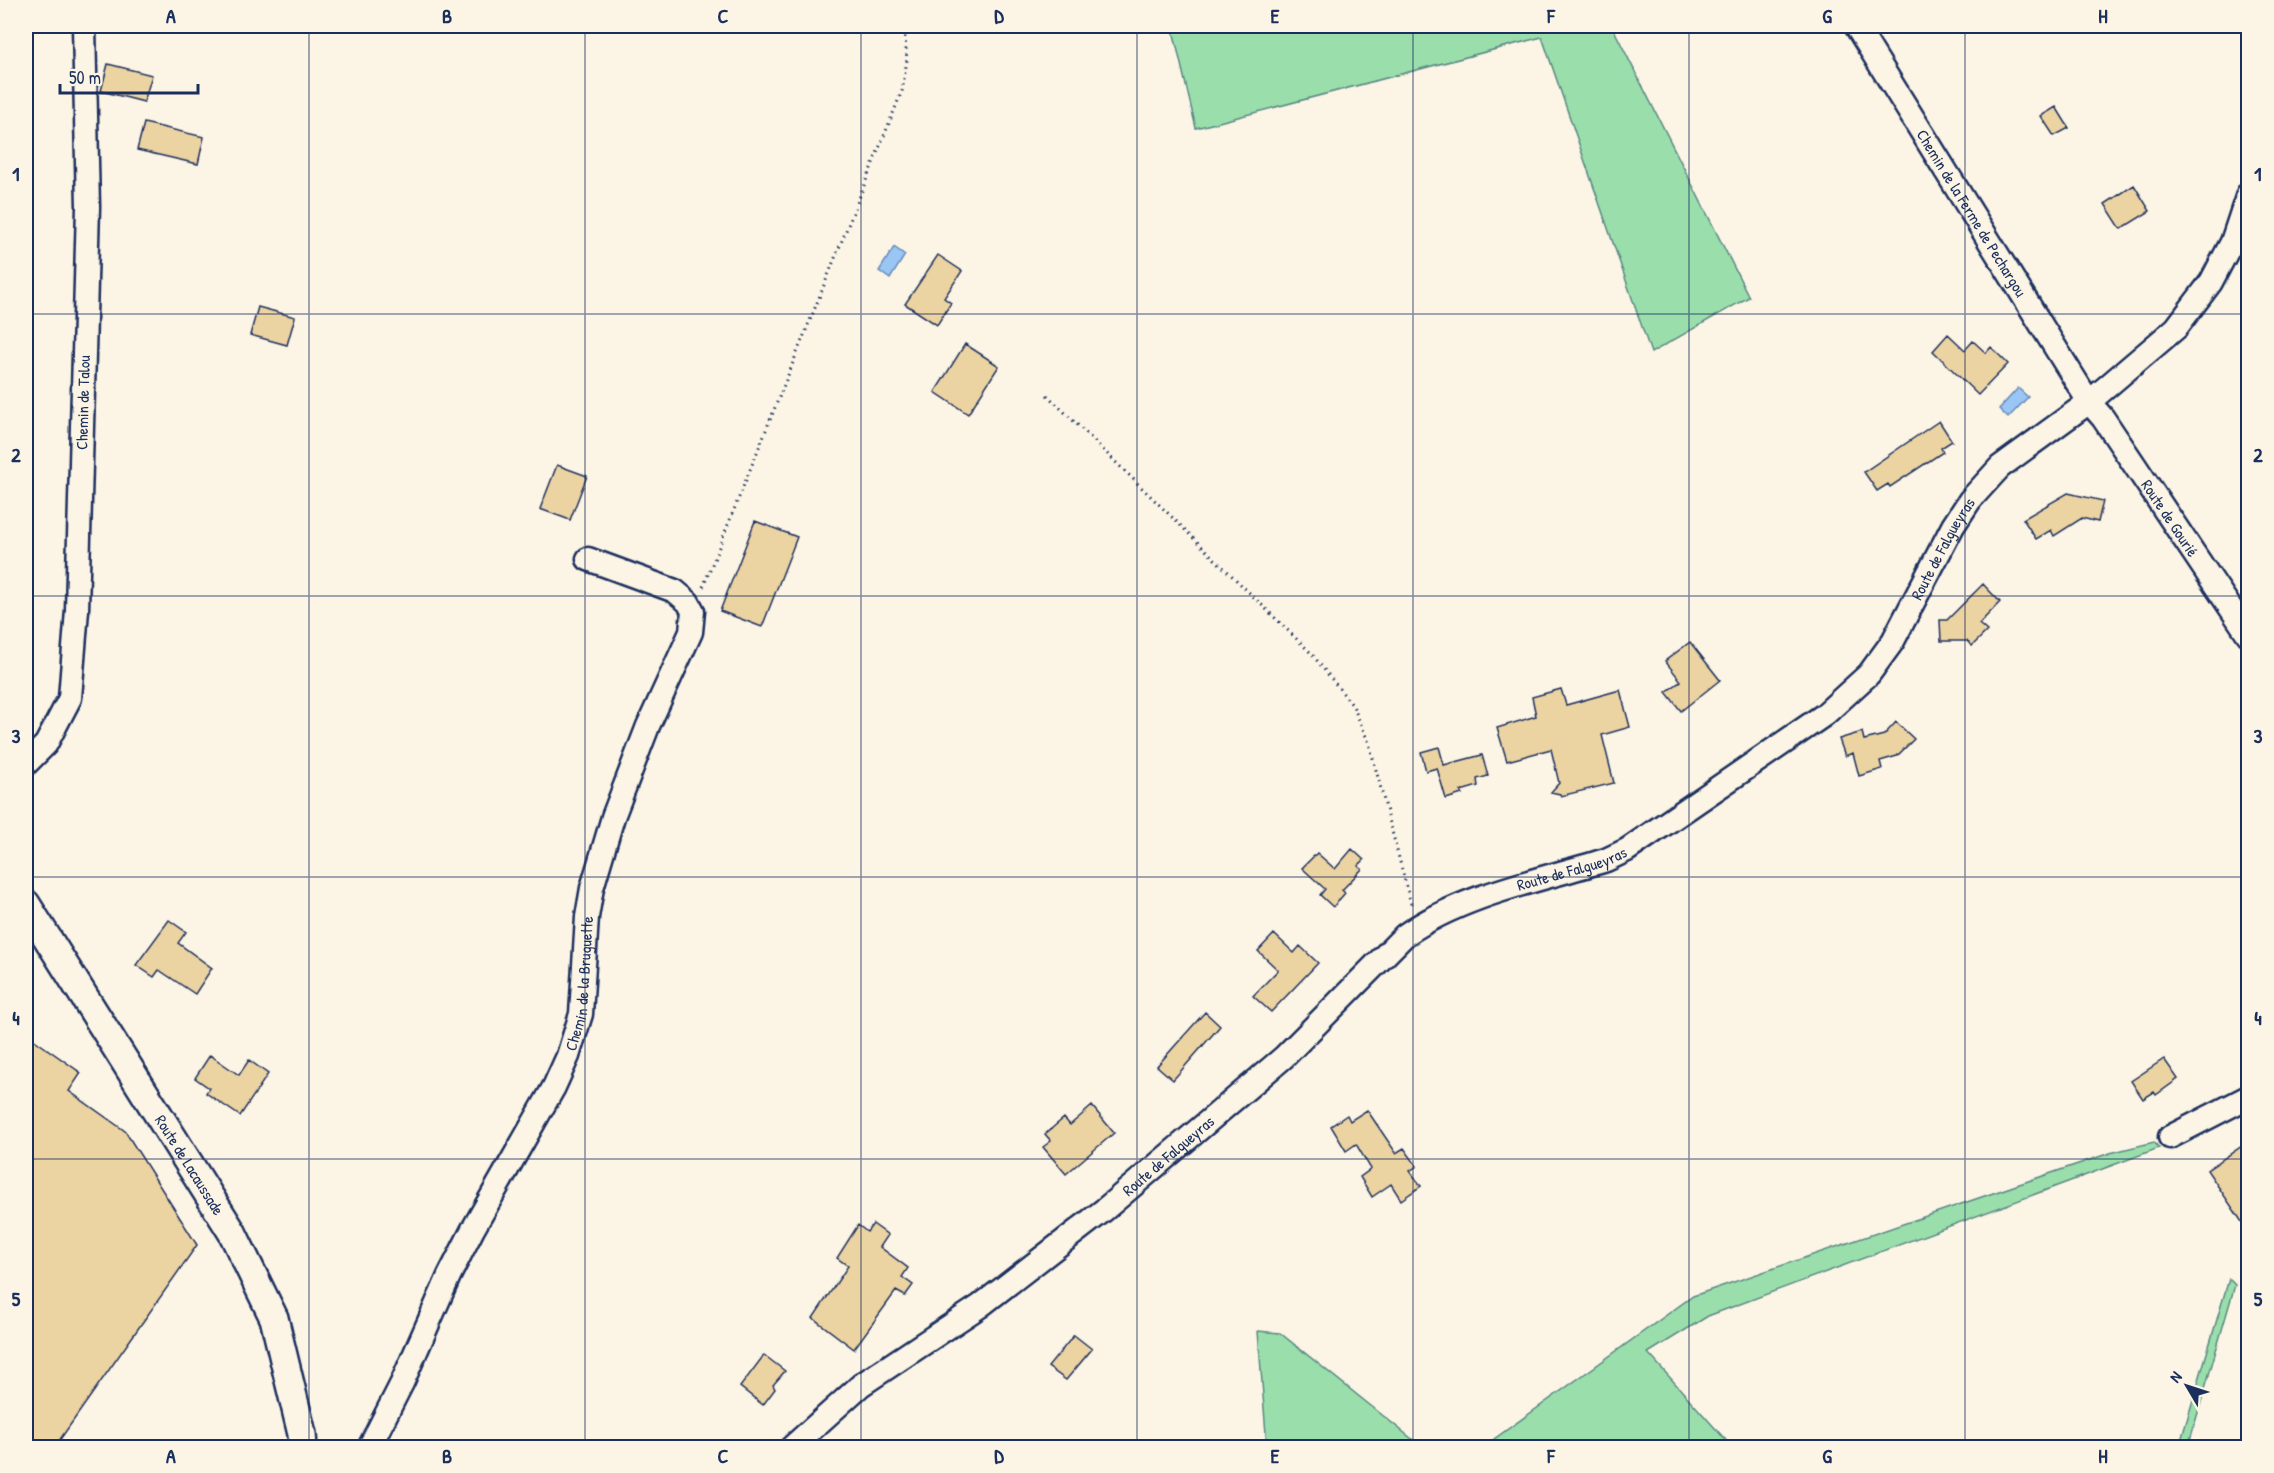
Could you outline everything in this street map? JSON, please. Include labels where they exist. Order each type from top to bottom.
[{"type":"street","name":"Chemin de Talou","points":[[26,764],[46,744],[70,698],[77,610],[88,207],[84,26]]},
{"type":"street","name":"Chemin de la Ferme de Pechargou","points":[[1856,26],[2089,402]]},
{"type":"street","name":"Route de Falgueyras","points":[[791,1448],[861,1384],[980,1306],[1104,1210],[1284,1057],[1405,935],[1470,901],[1606,860],[1627,850],[1824,715],[1869,675],[1893,640],[1953,526],[1970,500],[2001,467],[2089,402],[2176,328],[2211,282],[2232,242],[2248,194]]},
{"type":"street","name":"Route de Gourié","points":[[2089,402],[2103,418],[2248,634]]},
{"type":"street","points":[[588,559],[675,591],[688,602],[693,611]]},
{"type":"street","name":"Chemin de la Bruguette","points":[[369,1448],[402,1383],[473,1228],[554,1087],[568,1056],[581,1014],[587,917],[592,888],[614,817],[645,736],[691,632],[693,611]]},
{"type":"street","name":"Route de Lacaussade","points":[[26,904],[232,1232],[274,1318],[302,1434],[303,1448]]},
{"type":"street","points":[[2170,1137],[2248,1097]]},
{"type":"path","points":[[693,611],[902,91],[907,60],[904,26]]},
{"type":"path","points":[[1047,395],[1311,653],[1353,706],[1370,743],[1417,927]]},
{"type":"green space","points":[[1172,26],[1612,26],[1749,297],[1651,353],[1542,37],[1196,128]]},
{"type":"green space","points":[[2154,1142],[2159,1148],[1708,1316],[1648,1353],[1732,1447],[1483,1447],[1693,1296],[2110,1153]]},
{"type":"green space","points":[[2229,1279],[2235,1285],[2188,1447],[2179,1447]]},
{"type":"green space","points":[[1258,1331],[1280,1333],[1422,1447],[1267,1447]]},
{"type":"water","points":[[894,247],[905,255],[890,279],[879,271]]},
{"type":"water","points":[[2018,388],[2028,397],[2008,418],[1999,409]]},
{"type":"building","points":[[108,64],[152,75],[144,102],[101,91]]},
{"type":"building","points":[[2056,107],[2069,128],[2054,136],[2041,116]]},
{"type":"building","points":[[144,123],[204,137],[198,164],[137,150]]},
{"type":"building","points":[[2134,185],[2150,211],[2121,229],[2105,204]]},
{"type":"building","points":[[938,255],[962,271],[944,298],[951,303],[937,325],[905,304]]},
{"type":"building","points":[[258,307],[295,317],[287,345],[250,335]]},
{"type":"building","points":[[1948,334],[1965,350],[1973,341],[1986,353],[1991,347],[2008,364],[1978,395],[1933,351]]},
{"type":"building","points":[[965,344],[999,366],[968,414],[935,392]]},
{"type":"building","points":[[1939,421],[1952,441],[1941,448],[1943,452],[1890,487],[1888,484],[1877,491],[1864,472]]},
{"type":"building","points":[[557,465],[587,476],[570,520],[540,509]]},
{"type":"building","points":[[2068,493],[2103,501],[2098,522],[2082,518],[2054,536],[2051,530],[2036,539],[2023,519]]},
{"type":"building","points":[[755,521],[797,537],[762,627],[720,611]]},
{"type":"building","points":[[1983,584],[2000,602],[1979,624],[1987,631],[1972,646],[1967,641],[1941,641],[1940,620],[1947,620]]},
{"type":"building","points":[[1690,642],[1720,680],[1681,711],[1666,692],[1681,681],[1665,661]]},
{"type":"building","points":[[1561,689],[1566,705],[1620,690],[1630,727],[1602,735],[1614,783],[1561,796],[1551,792],[1559,783],[1551,749],[1507,761],[1497,728],[1536,716],[1532,697]]},
{"type":"building","points":[[1896,722],[1914,739],[1897,756],[1880,761],[1882,769],[1859,776],[1853,753],[1845,756],[1839,739],[1862,732],[1864,740],[1884,735]]},
{"type":"building","points":[[1439,747],[1444,765],[1482,755],[1488,776],[1477,779],[1478,786],[1446,799],[1437,768],[1426,771],[1421,752]]},
{"type":"building","points":[[1352,849],[1364,860],[1358,866],[1362,869],[1342,890],[1345,893],[1333,907],[1320,895],[1325,889],[1302,868],[1317,853],[1335,869]]},
{"type":"building","points":[[169,920],[186,932],[178,943],[212,968],[195,994],[159,970],[154,977],[136,965]]},
{"type":"building","points":[[1274,934],[1294,953],[1300,946],[1318,963],[1271,1012],[1253,996],[1278,970],[1258,951]]},
{"type":"building","points":[[1205,1012],[1220,1026],[1173,1080],[1157,1066]]},
{"type":"building","points":[[26,1034],[81,1073],[69,1091],[125,1131],[197,1245],[54,1448],[26,1448]]},
{"type":"building","points":[[210,1055],[239,1075],[249,1060],[268,1074],[240,1116],[206,1093],[209,1088],[195,1078]]},
{"type":"building","points":[[2164,1059],[2178,1079],[2156,1095],[2154,1092],[2143,1099],[2131,1081]]},
{"type":"building","points":[[1092,1106],[1114,1133],[1066,1174],[1043,1147],[1051,1141],[1045,1134],[1064,1118],[1070,1125]]},
{"type":"building","points":[[1367,1110],[1396,1153],[1404,1148],[1417,1166],[1410,1171],[1421,1186],[1401,1200],[1391,1184],[1372,1197],[1360,1177],[1371,1169],[1356,1144],[1346,1151],[1331,1126],[1347,1115],[1350,1121]]},
{"type":"building","points":[[2248,1142],[2248,1231],[2207,1170]]},
{"type":"building","points":[[873,1224],[888,1235],[880,1247],[908,1268],[902,1277],[913,1285],[905,1296],[896,1291],[854,1349],[813,1318],[848,1266],[837,1258],[858,1225],[867,1232]]},
{"type":"building","points":[[1074,1335],[1092,1349],[1066,1380],[1048,1367]]},
{"type":"building","points":[[764,1355],[785,1371],[773,1385],[775,1389],[763,1405],[740,1387]]}]
